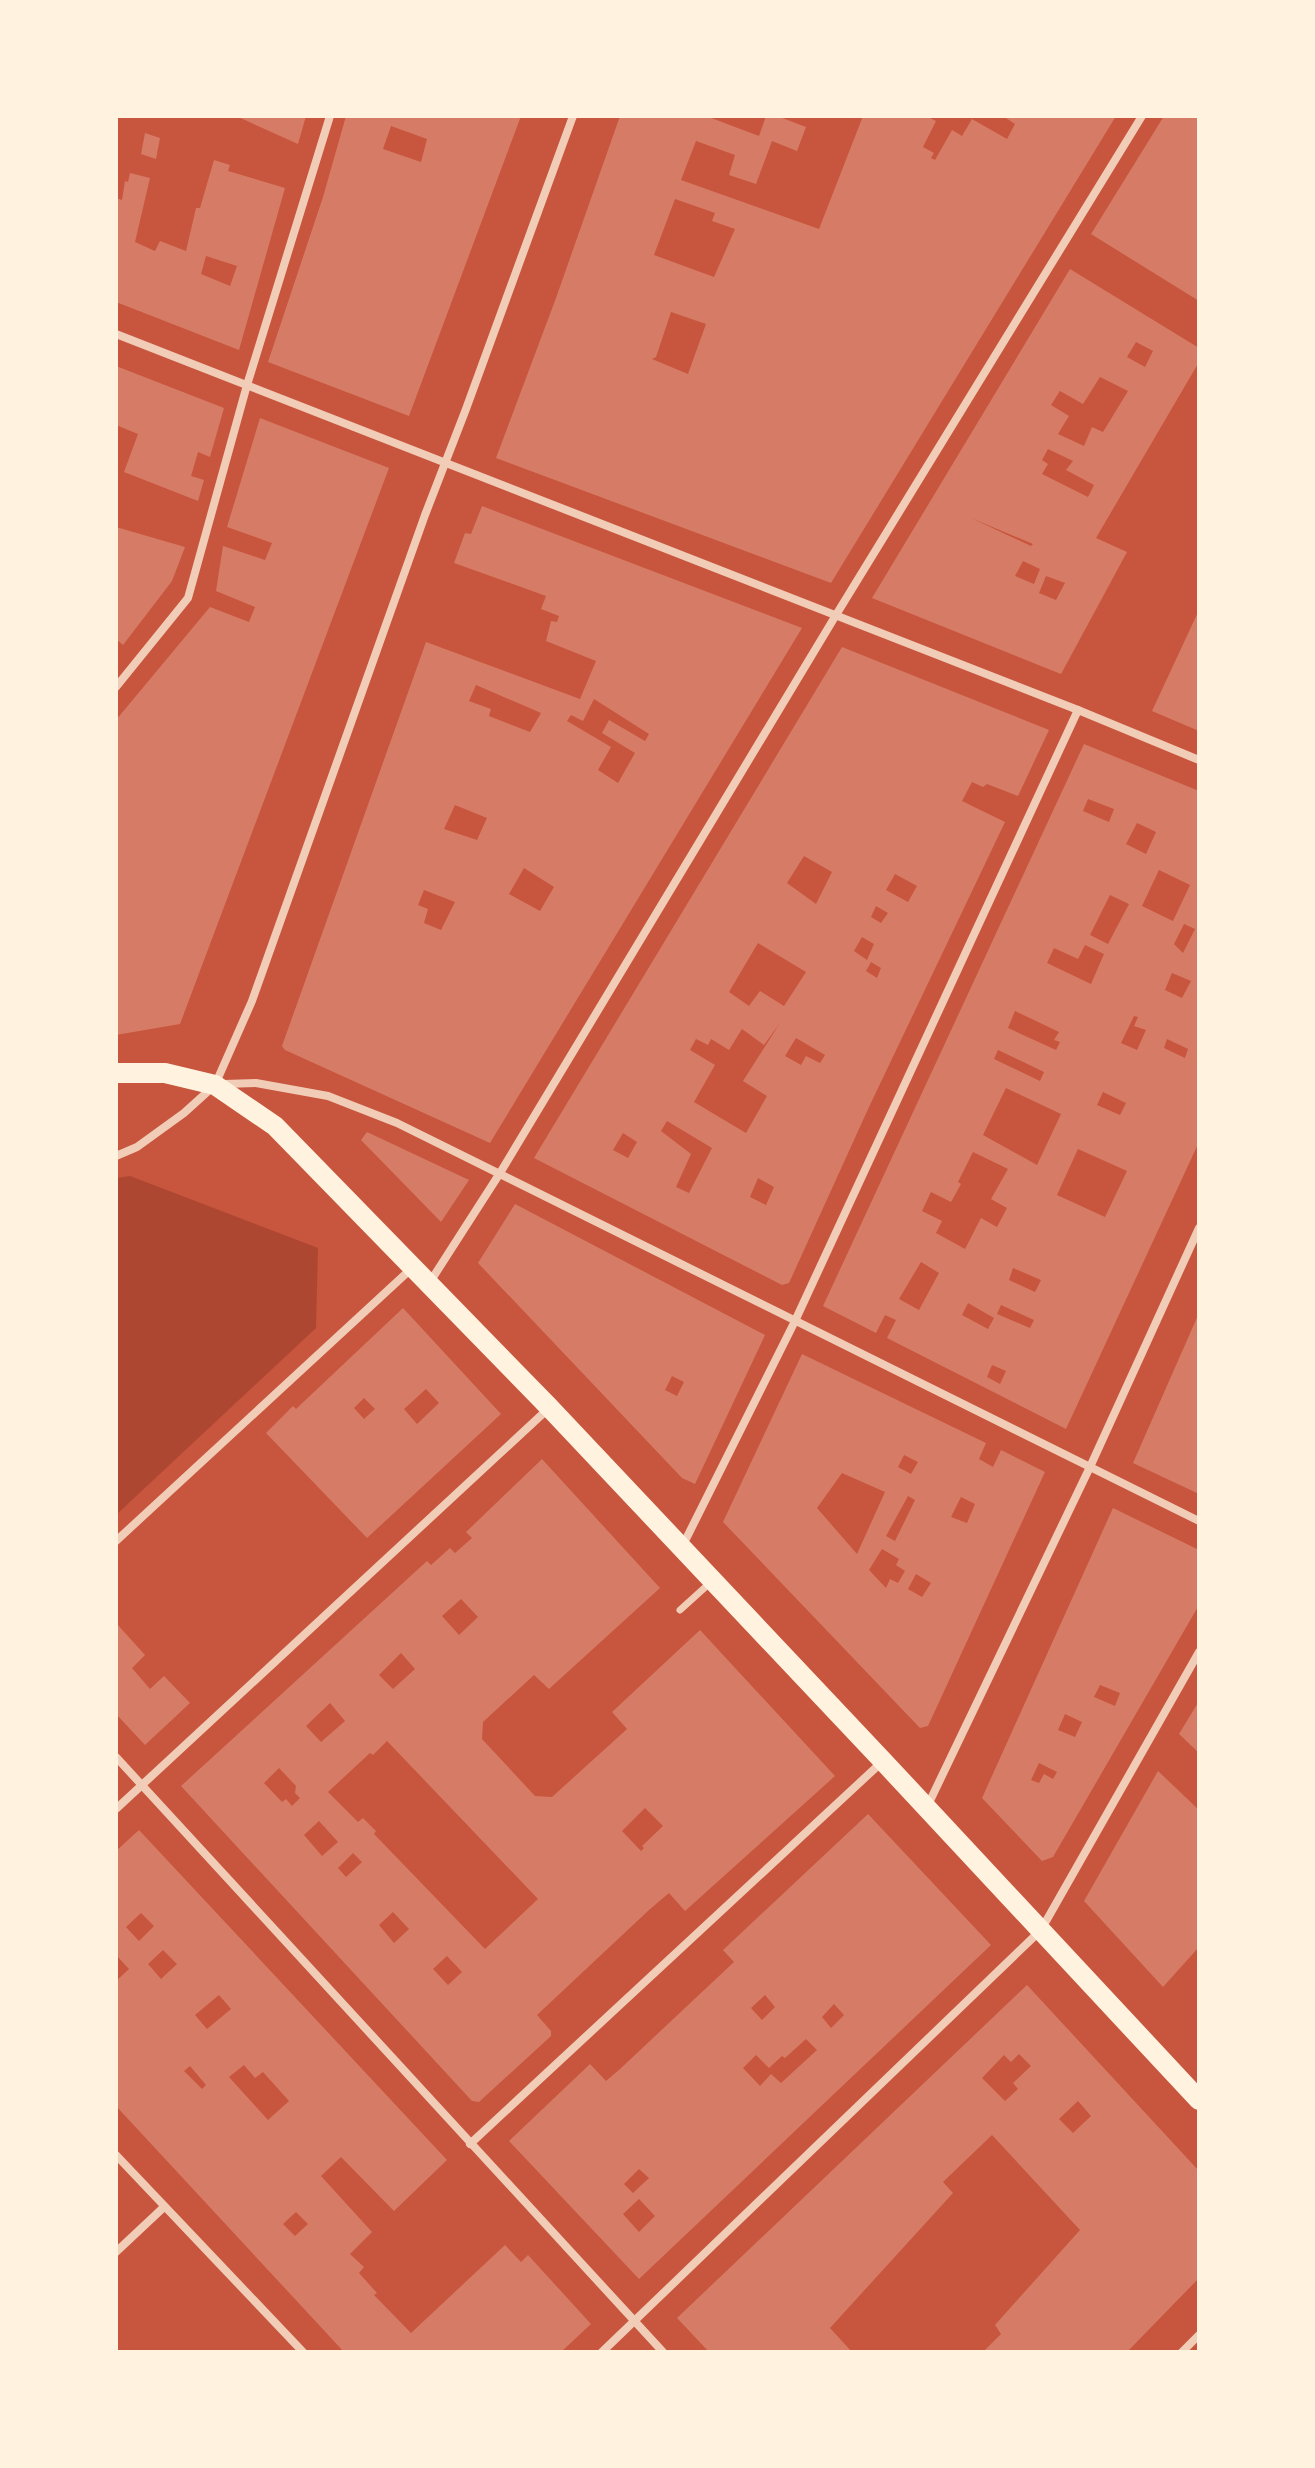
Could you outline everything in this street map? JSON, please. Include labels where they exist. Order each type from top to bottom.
[{"type":"main road","points":[[116,1073],[165,1073],[215,1085],[275,1126],[549,1407],[1199,2100]]},
{"type":"street","points":[[116,687],[188,598],[247,385],[330,116]]},
{"type":"street","points":[[116,1156],[137,1147],[184,1113],[215,1085],[252,1001],[573,116]]},
{"type":"street","points":[[429,1282],[500,1173],[836,615],[1142,116]]},
{"type":"street","points":[[116,334],[1199,760]]},
{"type":"street","points":[[682,1548],[795,1321],[1078,710]]},
{"type":"street","points":[[215,1085],[256,1083],[328,1096],[397,1123],[1199,1521]]},
{"type":"street","points":[[926,1808],[1090,1467],[1199,1228]]},
{"type":"street","points":[[116,1541],[414,1266]]},
{"type":"street","points":[[116,1809],[549,1407]]},
{"type":"street","points":[[680,1610],[712,1581]]},
{"type":"street","points":[[602,2352],[1041,1930],[1199,1652]]},
{"type":"street","points":[[116,1757],[663,2352]]},
{"type":"street","points":[[470,2144],[883,1761]]},
{"type":"street","points":[[116,2155],[303,2352]]},
{"type":"street","points":[[116,2252],[164,2207]]},
{"type":"street","points":[[1182,2352],[1199,2335]]},
{"type":"shaded area","points":[[130,1176],[318,1248],[316,1328],[116,1515],[116,1178]]},
{"type":"building","points":[[236,116],[306,116],[298,144]]},
{"type":"building","points":[[346,116],[521,116],[409,416],[268,362],[323,197]],"holes":[[[391,126],[427,139],[421,162],[383,149]]]},
{"type":"building","points":[[620,116],[706,116],[759,136],[766,116],[777,116],[806,127],[797,151],[772,141],[756,184],[729,175],[735,155],[696,141],[681,180],[819,229],[863,116],[926,116],[936,121],[923,147],[934,153],[931,158],[935,160],[952,130],[962,136],[972,119],[1007,139],[1015,124],[1003,116],[1116,116],[831,583],[496,458]],"holes":[[[675,199],[715,213],[712,221],[735,229],[714,277],[654,255]],[[671,312],[706,324],[688,374],[652,359],[656,357]]]},
{"type":"building","points":[[1164,116],[1199,116],[1199,301],[1091,234]]},
{"type":"building","points":[[145,133],[160,138],[156,159],[141,154]]},
{"type":"building","points":[[214,160],[230,165],[228,171],[285,188],[239,350],[116,302],[116,198],[122,200],[125,181],[128,182],[130,173],[150,178],[135,242],[155,251],[160,241],[186,251],[196,208],[200,208]],"holes":[[[206,256],[237,266],[230,286],[201,274]]]},
{"type":"building","points":[[1070,269],[1199,348],[1199,362],[1096,538],[1127,552],[1061,674],[872,598]],"holes":[[[1136,342],[1153,351],[1145,367],[1127,357]],[[1100,377],[1128,391],[1103,432],[1092,427],[1084,446],[1058,434],[1069,416],[1051,405],[1060,391],[1083,404]],[[1048,449],[1073,461],[1066,470],[1094,485],[1088,497],[1042,474],[1048,464],[1042,460]],[[971,518],[1033,544],[1031,546]],[[1023,561],[1040,569],[1034,584],[1015,576]],[[1046,576],[1065,583],[1056,600],[1039,593]]]},
{"type":"building","points":[[116,366],[224,408],[210,457],[198,452],[191,476],[204,480],[198,501],[124,472],[138,434],[116,425]]},
{"type":"building","points":[[260,418],[389,468],[180,1024],[116,1035],[116,720],[210,607],[249,622],[255,607],[216,591],[223,546],[265,560],[272,543],[227,527]]},
{"type":"building","points":[[482,506],[802,628],[490,1143],[282,1046],[426,642],[580,699],[596,661],[546,641],[551,621],[557,622],[559,616],[541,609],[546,596],[454,563],[465,533],[471,534]],"holes":[[[476,685],[541,713],[530,732],[489,716],[491,709],[469,701]],[[594,699],[649,734],[645,741],[609,720],[602,733],[635,753],[618,783],[598,770],[611,747],[567,721],[571,715],[583,721]],[[455,805],[487,818],[477,840],[444,829]],[[524,868],[554,887],[540,911],[509,894]],[[424,890],[455,902],[441,930],[424,923],[428,909],[418,905]]]},
{"type":"building","points":[[116,527],[185,547],[172,581],[123,645],[116,639]]},
{"type":"building","points":[[1199,610],[1199,731],[1152,711]]},
{"type":"building","points":[[842,647],[1049,730],[1018,796],[987,784],[983,787],[972,782],[962,801],[1005,822],[789,1283],[782,1285],[534,1158]],"holes":[[[804,856],[832,872],[816,904],[787,883]],[[895,874],[917,886],[908,902],[886,890]],[[876,906],[888,913],[881,923],[871,917]],[[862,937],[874,944],[867,960],[854,951]],[[758,943],[806,972],[784,1006],[760,991],[749,1006],[729,992]],[[871,962],[881,968],[877,978],[866,971]],[[780,1023],[743,1081],[767,1096],[746,1133],[694,1102],[715,1065],[690,1050],[696,1039],[708,1045],[711,1039],[729,1050],[742,1029],[764,1045]],[[796,1038],[825,1055],[820,1063],[806,1056],[801,1065],[785,1056]],[[667,1121],[712,1148],[689,1193],[676,1187],[691,1154],[661,1131]],[[623,1133],[637,1142],[628,1158],[613,1150]],[[758,1178],[774,1187],[766,1205],[750,1197]]]},
{"type":"building","points":[[1084,744],[1199,791],[1199,1142],[1066,1429],[887,1338],[896,1320],[885,1315],[876,1333],[823,1306]],"holes":[[[1088,799],[1114,809],[1109,822],[1083,811]],[[1137,823],[1156,832],[1146,854],[1126,844]],[[1159,870],[1190,885],[1173,921],[1142,906]],[[1110,895],[1129,904],[1108,944],[1090,935]],[[1184,924],[1195,929],[1183,953],[1174,944]],[[1085,945],[1104,954],[1091,984],[1047,963],[1054,948],[1078,959]],[[1172,973],[1191,981],[1182,998],[1165,990]],[[1015,1011],[1059,1032],[1054,1040],[1060,1042],[1056,1050],[1008,1028]],[[1134,1016],[1138,1017],[1134,1026],[1146,1030],[1137,1050],[1121,1043]],[[1167,1039],[1188,1049],[1185,1058],[1164,1048]],[[998,1050],[1044,1072],[1040,1081],[994,1059]],[[1006,1088],[1061,1114],[1037,1165],[983,1135]],[[1103,1092],[1126,1103],[1120,1115],[1097,1105]],[[1078,1149],[1127,1171],[1105,1217],[1057,1195]],[[973,1152],[1008,1169],[991,1199],[1007,1208],[997,1227],[981,1218],[965,1249],[936,1233],[942,1221],[922,1211],[931,1192],[951,1202]],[[921,1262],[939,1273],[919,1310],[899,1299]],[[1013,1268],[1041,1280],[1035,1292],[1009,1280]],[[968,1303],[994,1318],[988,1329],[962,1315]],[[1001,1305],[1034,1320],[1030,1328],[997,1314]],[[992,1365],[1006,1371],[1000,1384],[987,1377]]]},
{"type":"building","points":[[367,1132],[469,1180],[441,1222],[361,1140]]},
{"type":"building","points":[[515,1204],[765,1335],[695,1484],[682,1478],[478,1263]],"holes":[[[672,1376],[684,1382],[677,1396],[665,1390]]]},
{"type":"building","points":[[403,1308],[501,1414],[367,1538],[266,1433],[293,1406],[296,1409]],"holes":[[[426,1389],[439,1403],[417,1424],[404,1409]],[[364,1398],[375,1409],[364,1419],[354,1408]]]},
{"type":"building","points":[[1199,1313],[1199,1494],[1133,1463]]},
{"type":"building","points":[[802,1354],[986,1443],[979,1459],[993,1467],[1001,1450],[1045,1472],[928,1726],[920,1728],[723,1522]],"holes":[[[904,1455],[918,1462],[911,1474],[898,1467]],[[842,1473],[885,1492],[857,1554],[817,1508]],[[908,1496],[915,1500],[895,1541],[886,1536]],[[961,1497],[975,1504],[967,1523],[951,1517]],[[882,1549],[899,1559],[896,1565],[905,1571],[898,1583],[890,1579],[886,1588],[869,1570]],[[916,1574],[931,1583],[922,1597],[908,1589]]]},
{"type":"building","points":[[542,1459],[660,1588],[549,1689],[534,1675],[483,1722],[482,1739],[535,1796],[552,1797],[627,1729],[612,1712],[700,1630],[835,1776],[685,1911],[669,1893],[649,1910],[537,2015],[551,2031],[551,2036],[479,2102],[472,2101],[181,1786],[427,1561],[431,1565],[450,1548],[455,1553],[472,1538],[466,1532]],"holes":[[[461,1599],[478,1617],[459,1635],[442,1616]],[[401,1653],[415,1669],[393,1689],[379,1675]],[[330,1703],[345,1721],[321,1742],[306,1726]],[[387,1741],[538,1899],[485,1949],[374,1834],[376,1831],[363,1818],[358,1822],[328,1792],[370,1753],[373,1755]],[[279,1768],[296,1786],[295,1793],[300,1798],[292,1806],[286,1799],[282,1802],[264,1783]],[[645,1808],[663,1826],[642,1846],[641,1851],[622,1831]],[[319,1821],[338,1842],[322,1856],[304,1835]],[[353,1853],[362,1862],[346,1877],[338,1868]],[[393,1912],[409,1929],[394,1943],[379,1925]],[[447,1956],[462,1972],[448,1985],[433,1969]]]},
{"type":"building","points":[[1113,1508],[1199,1550],[1199,1605],[1053,1857],[1042,1861],[982,1798]],"holes":[[[1100,1685],[1120,1693],[1115,1706],[1094,1697]],[[1065,1714],[1082,1722],[1075,1737],[1058,1730]],[[1039,1763],[1057,1772],[1053,1779],[1044,1774],[1039,1783],[1031,1780]]]},
{"type":"building","points":[[116,1623],[145,1655],[132,1668],[150,1689],[164,1676],[190,1703],[145,1745],[116,1714]]},
{"type":"building","points":[[1199,1701],[1199,1753],[1179,1734]]},
{"type":"building","points":[[1158,1771],[1199,1810],[1199,1947],[1163,1987],[1084,1901]]},
{"type":"building","points":[[868,1814],[991,1945],[639,2279],[509,2141],[590,2064],[606,2081],[620,2069],[734,1962],[723,1950]],"holes":[[[765,1995],[775,2007],[762,2020],[751,2008]],[[834,2004],[844,2015],[831,2028],[822,2017]],[[806,2039],[817,2050],[781,2083],[771,2074],[760,2086],[743,2068],[756,2055],[769,2068],[782,2056],[785,2058]],[[639,2169],[649,2178],[633,2193],[624,2184]],[[639,2199],[655,2216],[639,2232],[623,2214]]]},
{"type":"building","points":[[139,1830],[447,2160],[394,2211],[341,2157],[321,2176],[372,2232],[350,2254],[364,2267],[359,2273],[377,2293],[374,2295],[411,2333],[505,2245],[521,2262],[528,2255],[591,2324],[561,2352],[344,2352],[116,2106],[116,1981],[129,1969],[116,1955],[116,1851]],"holes":[[[141,1913],[154,1926],[139,1941],[126,1927]],[[163,1950],[177,1964],[161,1979],[148,1964]],[[219,1995],[231,2009],[207,2029],[195,2015]],[[244,2065],[255,2078],[263,2072],[289,2101],[268,2120],[229,2077]],[[190,2066],[206,2085],[202,2089],[184,2071]],[[296,2212],[308,2224],[295,2236],[283,2224]]]},
{"type":"building","points":[[1027,1985],[1199,2171],[1199,2278],[1127,2352],[983,2352],[1001,2334],[995,2325],[1080,2230],[992,2135],[943,2182],[953,2193],[830,2328],[852,2352],[709,2352],[677,2318]],"holes":[[[1019,2054],[1031,2066],[1013,2083],[1018,2089],[1005,2101],[982,2078],[1004,2055],[1011,2062]],[[1078,2101],[1091,2116],[1073,2133],[1059,2119]]]}]
